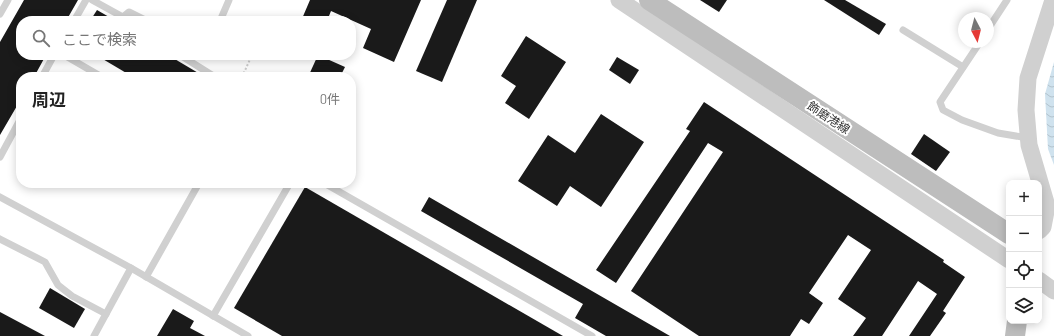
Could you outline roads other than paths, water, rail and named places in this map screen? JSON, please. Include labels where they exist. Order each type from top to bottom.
[{"type":"main road","name":"飾磨港線","points":[[649,0],[1006,232]]},
{"type":"main road","points":[[1015,336],[1017,324]]},
{"type":"street","points":[[620,0],[1006,258]]},
{"type":"street","points":[[1042,228],[1047,206],[1029,145],[1026,110],[1028,78],[1053,0]]},
{"type":"street","points":[[1042,282],[1054,291]]},
{"type":"lane","points":[[0,14],[8,0]]},
{"type":"lane","points":[[77,16],[86,0]]},
{"type":"lane","points":[[92,0],[121,16]]},
{"type":"lane","points":[[222,16],[229,0]]},
{"type":"lane","points":[[994,20],[1007,0]]},
{"type":"lane","points":[[124,16],[129,12],[137,16]]},
{"type":"lane","points":[[903,30],[963,67]]},
{"type":"lane","points":[[976,48],[940,102],[943,110],[962,120],[998,133],[1028,138]]},
{"type":"lane","points":[[45,72],[51,60]]},
{"type":"lane","points":[[73,60],[93,72]]},
{"type":"lane","points":[[188,60],[207,72]]},
{"type":"lane","points":[[0,157],[16,127]]},
{"type":"lane","points":[[146,277],[196,188]]},
{"type":"lane","points":[[213,316],[287,188]]},
{"type":"lane","points":[[333,188],[592,336]]},
{"type":"lane","points":[[0,197],[131,268],[248,336]]},
{"type":"lane","points":[[0,239],[45,262],[58,285],[72,296],[106,314]]},
{"type":"lane","points":[[94,336],[131,268]]},
{"type":"water","points":[[1054,62],[1054,165],[1048,149],[1045,94]]}]
